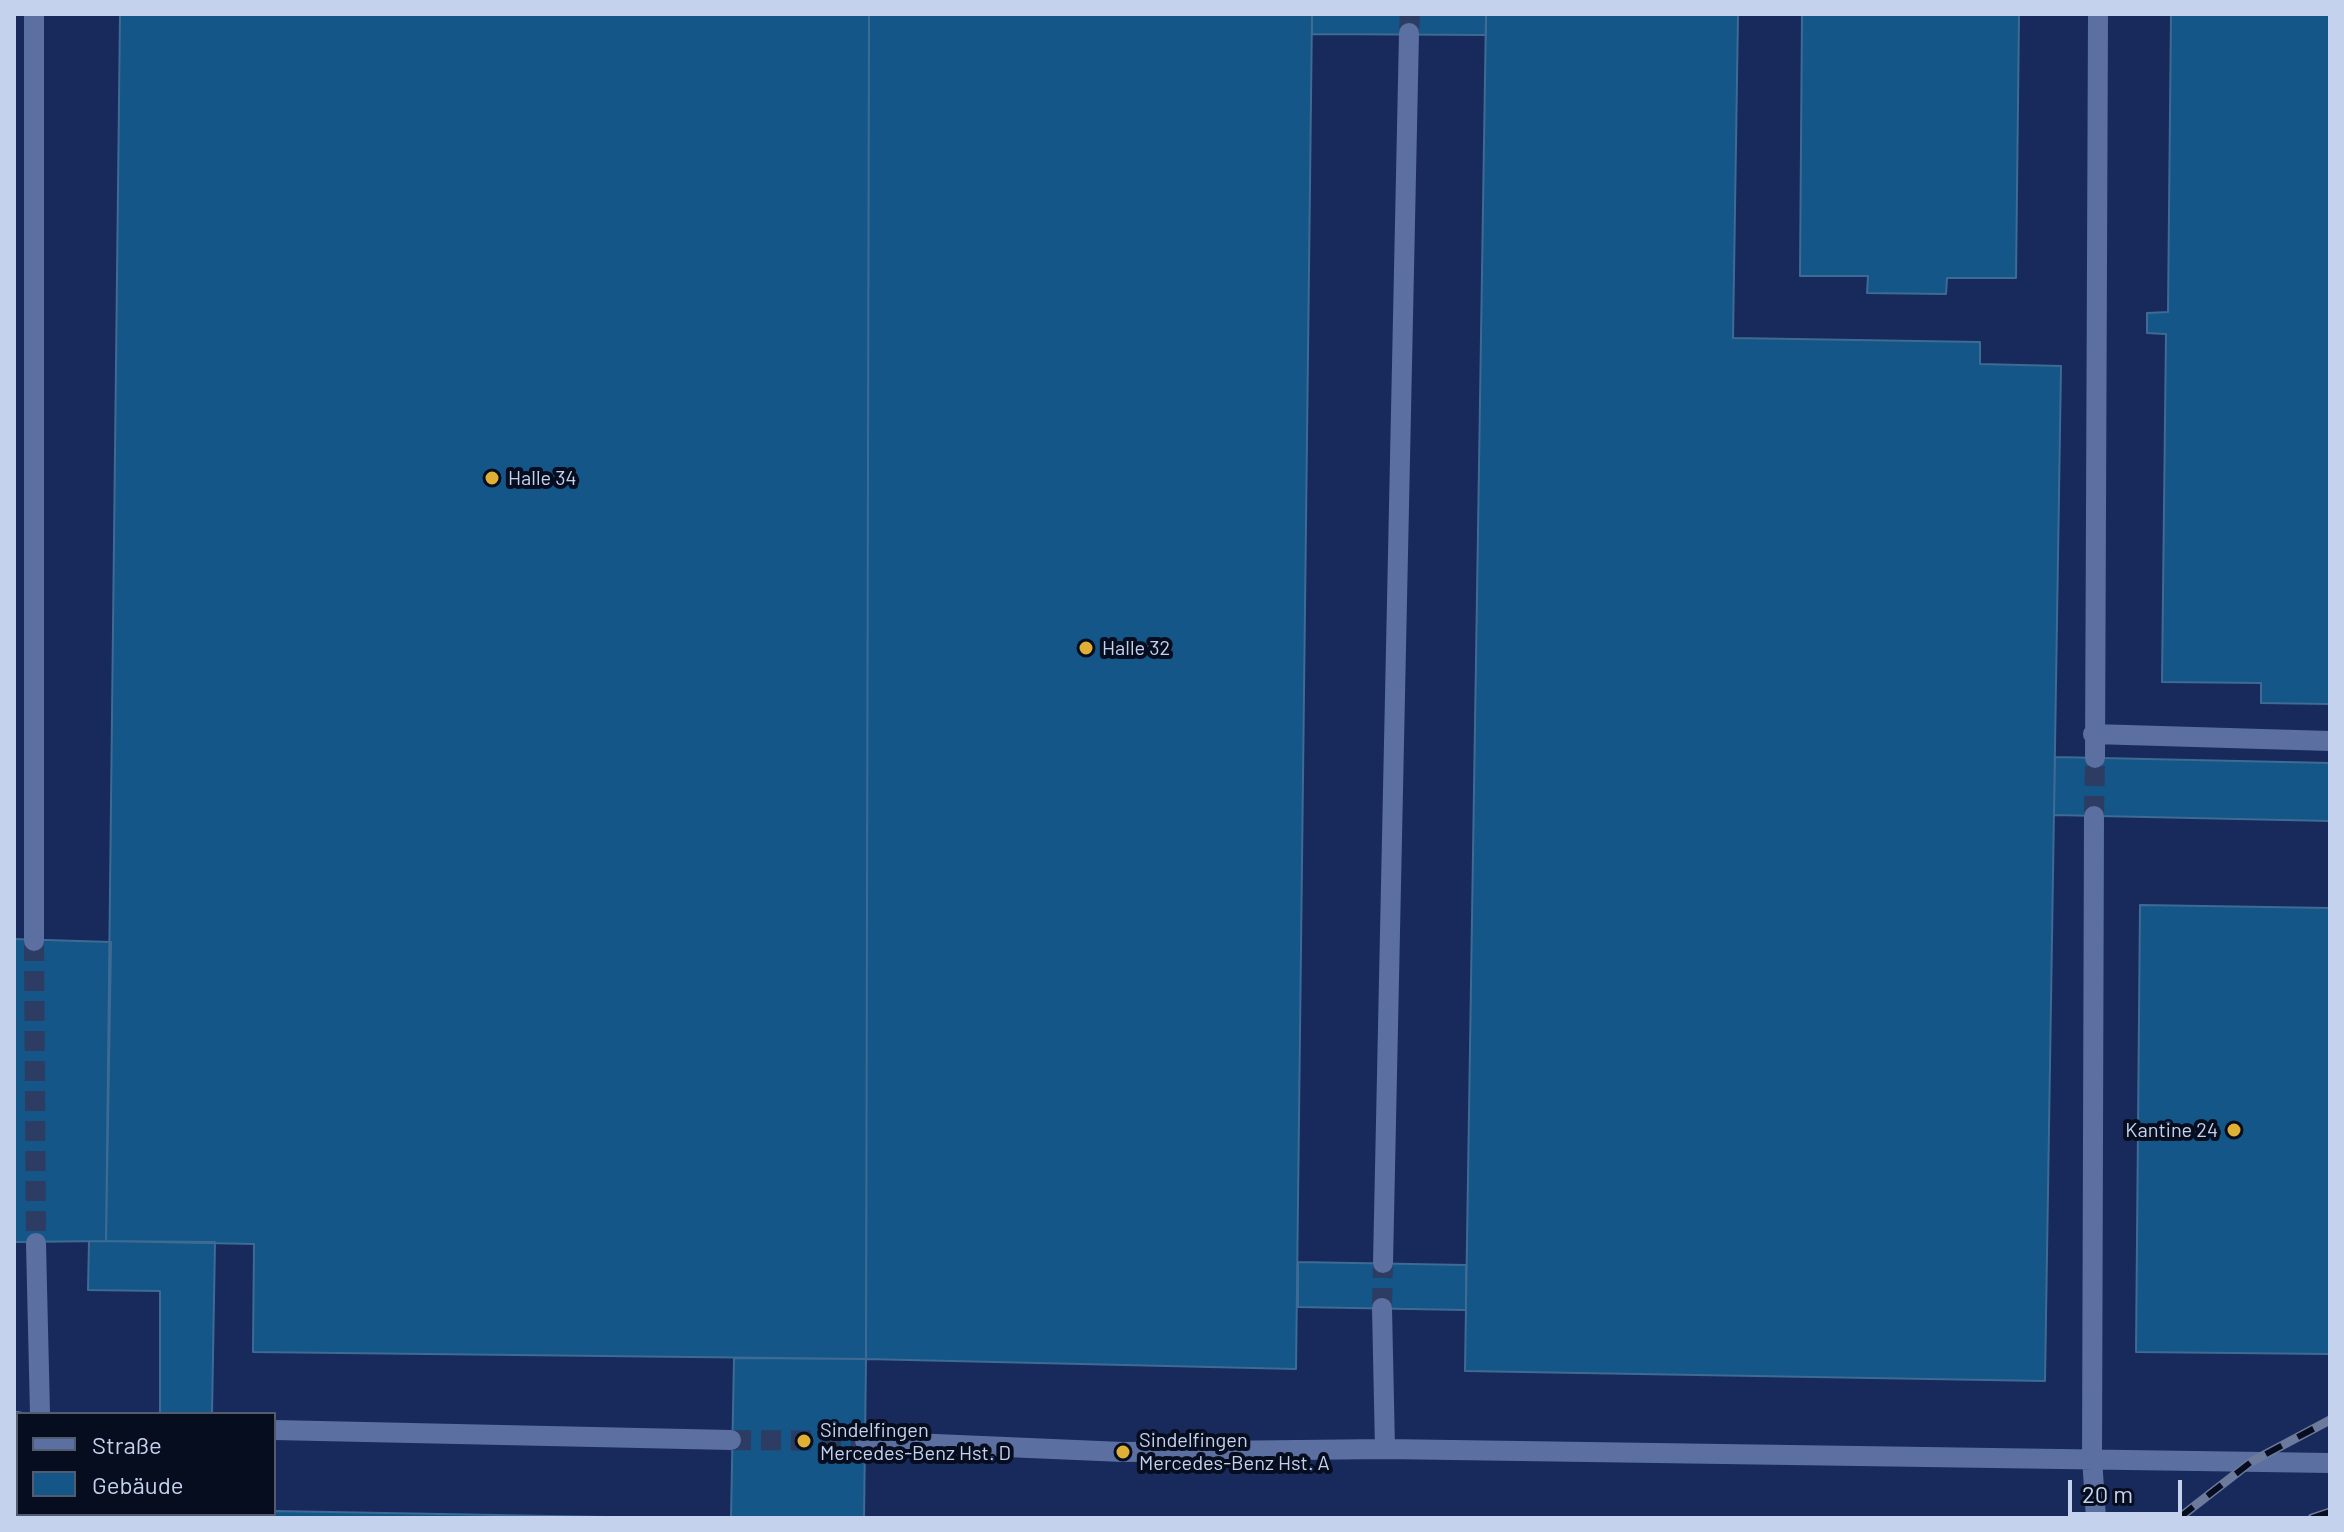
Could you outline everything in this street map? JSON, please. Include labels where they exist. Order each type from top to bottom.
[{"type":"street","points":[[34,14],[34,941]]},
{"type":"street","points":[[2095,758],[2098,14]]},
{"type":"street","points":[[1383,1263],[1409,33]]},
{"type":"street","points":[[2093,734],[2330,741]]},
{"type":"street","points":[[2094,816],[2092,1458],[2096,1518]]},
{"type":"street","points":[[36,1243],[40,1412]]},
{"type":"street","points":[[1382,1308],[1385,1449]]},
{"type":"street","points":[[276,1430],[731,1440]]},
{"type":"street","points":[[865,1441],[1123,1452],[1385,1449],[2330,1463]]},
{"type":"shaded area","points":[[14,14],[2330,14],[2330,1518],[14,1518]]},
{"type":"building","name":"Halle 34","points":[[120,14],[869,14],[866,1359],[253,1352],[254,1244],[106,1241]]},
{"type":"building","name":"Halle 32","points":[[869,14],[1312,14],[1296,1369],[866,1359]]},
{"type":"building","points":[[1312,14],[1486,14],[1486,35],[1312,34]]},
{"type":"building","points":[[1486,14],[1738,14],[1733,338],[1980,342],[1980,364],[2061,366],[2045,1381],[1465,1371]]},
{"type":"building","points":[[1802,14],[2019,14],[2016,278],[1947,278],[1946,294],[1867,293],[1868,276],[1800,276]]},
{"type":"building","points":[[2171,14],[2330,14],[2330,704],[2261,703],[2261,683],[2162,682],[2166,334],[2147,333],[2147,313],[2168,312]]},
{"type":"building","points":[[2055,757],[2330,763],[2330,821],[2054,815]]},
{"type":"building","name":"Kantine 24","points":[[2140,905],[2330,908],[2330,1354],[2136,1352]]},
{"type":"building","points":[[14,939],[111,942],[106,1241],[14,1242]]},
{"type":"building","points":[[89,1241],[215,1242],[212,1412],[160,1412],[160,1291],[88,1290]]},
{"type":"building","points":[[1298,1262],[1466,1265],[1466,1310],[1298,1307]]},
{"type":"building","points":[[734,1358],[866,1359],[864,1518],[731,1518]]},
{"type":"building","points":[[276,1511],[662,1518],[158,1518],[276,1516]]},
{"type":"tunnel","points":[[1409,33],[1410,14]]},
{"type":"tunnel","points":[[2094,816],[2095,758]]},
{"type":"tunnel","points":[[34,941],[36,1243]]},
{"type":"tunnel","points":[[1382,1308],[1383,1263]]},
{"type":"tunnel","points":[[731,1440],[865,1441]]},
{"type":"railway","points":[[2179,1518],[2251,1462],[2330,1420]]},
{"type":"railway","points":[[2312,1518],[2330,1512]]},
{"type":"place","name":"Halle 34","points":[[492,478]]},
{"type":"place","name":"Halle 32","points":[[1086,648]]},
{"type":"place","name":"Kantine 24","points":[[2234,1130]]},
{"type":"place","name":"Sindelfingen Mercedes-Benz Hst. D","points":[[804,1441]]},
{"type":"place","name":"Sindelfingen Mercedes-Benz Hst. A","points":[[1123,1452]]}]
